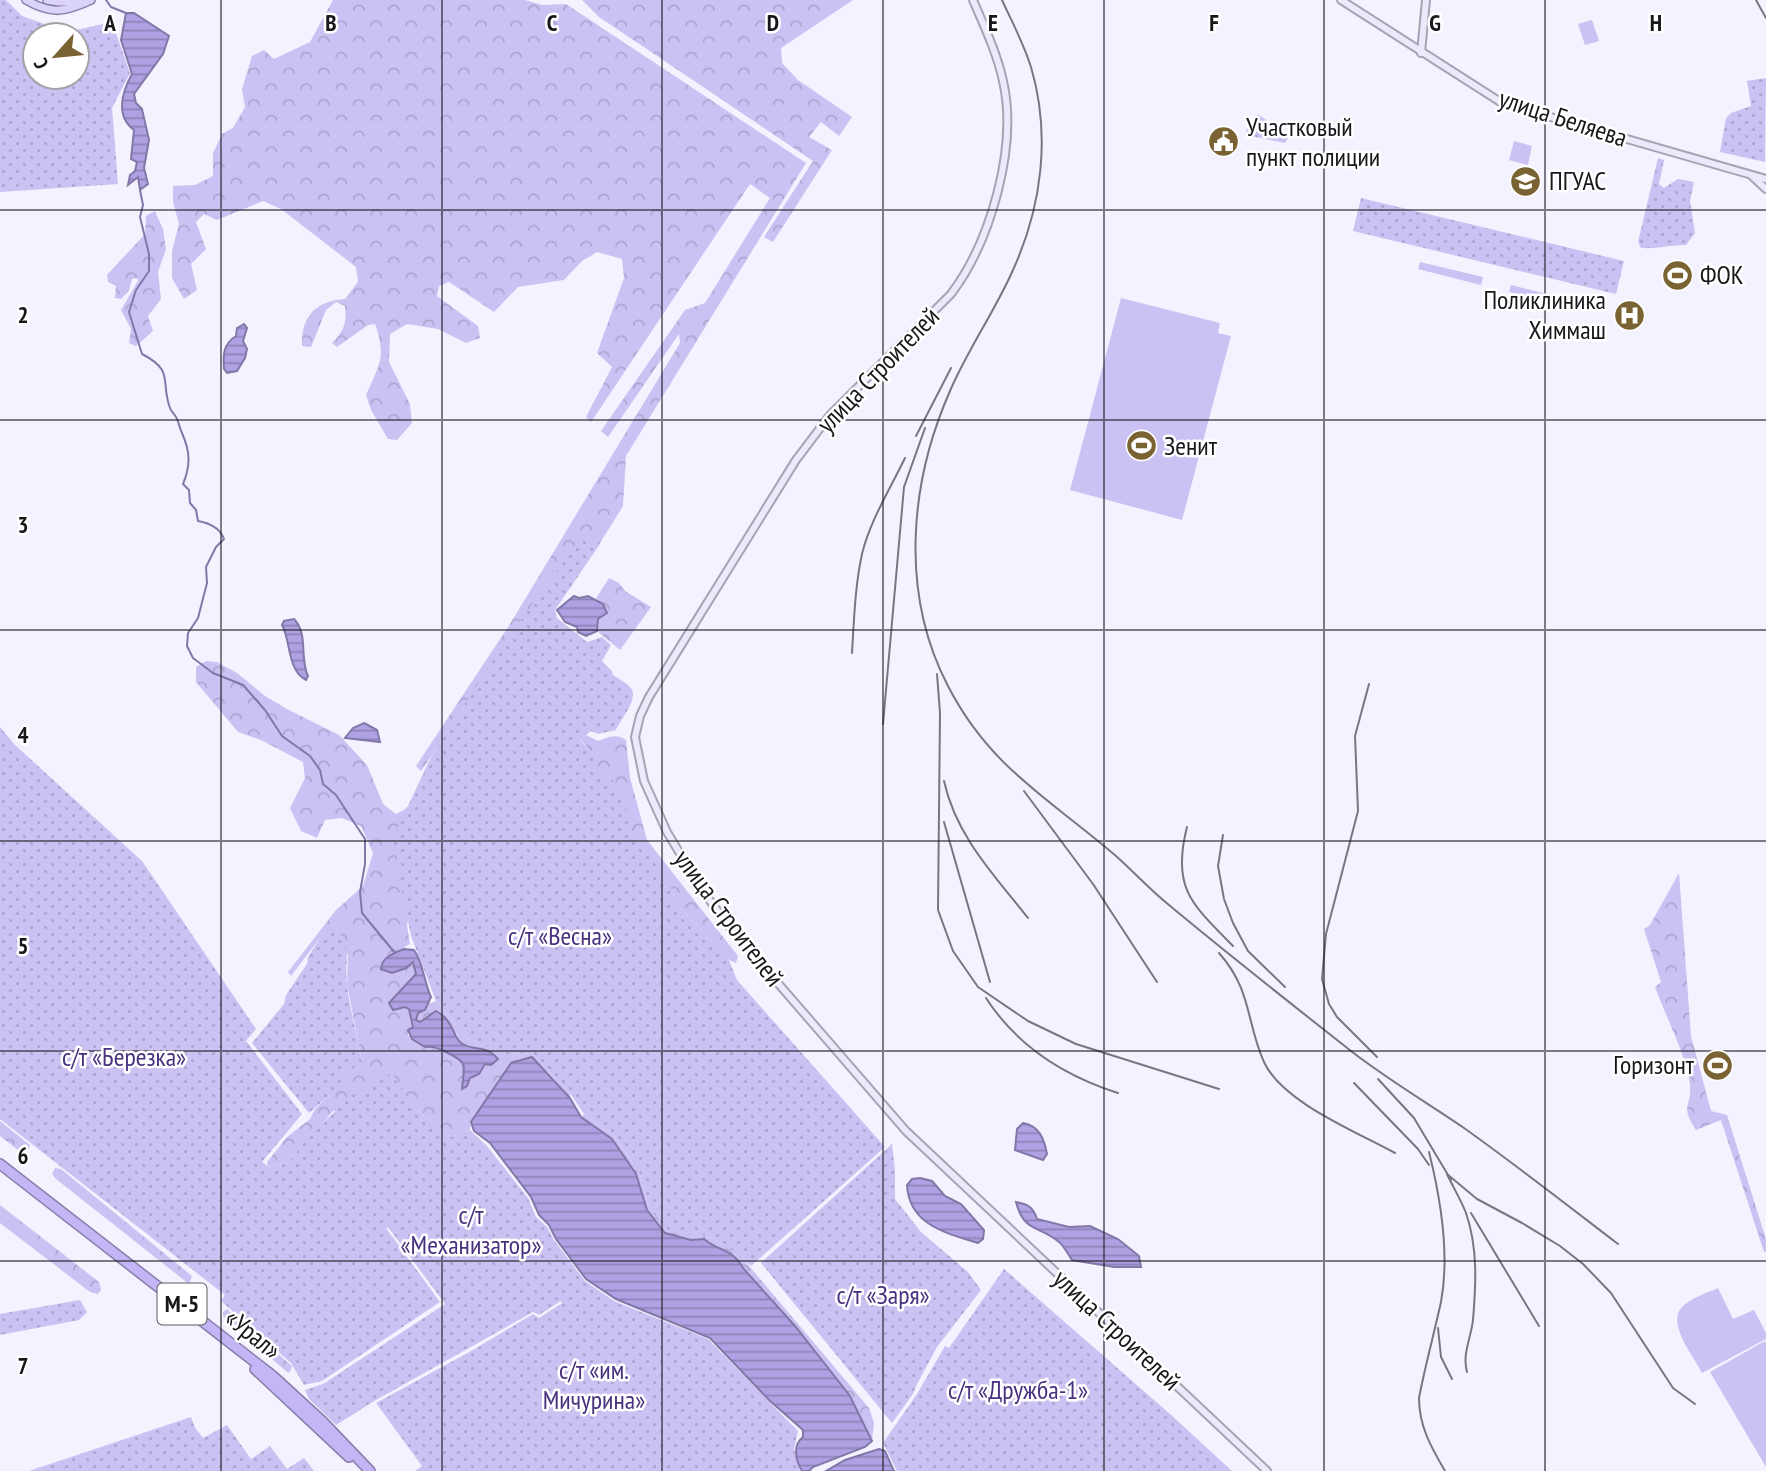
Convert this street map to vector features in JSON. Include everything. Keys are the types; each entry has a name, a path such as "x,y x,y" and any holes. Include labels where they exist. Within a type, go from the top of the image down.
{"highway":[{"name":"«Урал»","path":"0,1164 273,1376 331,1429 370,1471"},
{"name":"«Урал»","path":"0,1170 230,1348 281,1392 363,1471"}],"main road":[{"path":"26,0 39,8 62,11 71,10 90,0"},
{"path":"47,0 90,0"},
{"name":"улица Строителей","path":"974,0 1003,81 1007,110 1006,155 994,202 966,272 951,293 830,415 796,460 649,697 640,716 635,737 638,757 644,781 667,832 702,890 731,929 906,1131 1267,1471"},
{"name":"улица Беляева","path":"1341,0 1502,103 1766,179"},
{"path":"1421,53 1426,0"},
{"path":"1751,175 1766,189"}],"green space":[{"path":"0,0 6,0 22,16 36,21 21,21 21,91 91,91 91,27 112,22 130,73 112,108 118,184 0,192"},
{"path":"333,0 525,0 542,5 566,4 806,163 626,456 623,506 600,543 550,613 519,627 421,771 416,766 510,624 680,343 679,334 608,437 601,431 685,310 705,303 770,198 750,184 591,422 586,417 612,367 597,353 624,278 622,259 597,252 582,261 564,280 518,287 494,312 449,282 439,286 437,296 478,326 480,338 466,343 438,329 407,324 390,334 389,362 410,404 412,423 397,440 388,439 371,410 366,395 380,361 379,335 375,324 368,325 337,347 332,343 344,326 346,312 345,306 336,302 326,310 311,347 302,346 307,319 325,303 345,299 358,282 356,267 281,209 263,201 217,220 204,214 196,222 206,249 191,264 197,290 184,299 172,278 172,251 179,224 173,202 173,186 195,185 213,176 213,153 222,134 233,128 245,107 242,89 252,56 264,50 274,59 310,42"},
{"path":"582,0 853,0 781,48 782,63 798,80 852,117 839,136 821,122 809,137 832,150 773,242 764,237 813,161 599,17"},
{"path":"1592,20 1599,41 1585,45 1578,24"},
{"path":"1766,78 1765,162 1720,152 1726,118 1731,113 1751,106 1747,81"},
{"path":"1258,114 1289,137 1285,143 1246,135"},
{"path":"1514,141 1532,146 1528,165 1509,160"},
{"path":"1658,158 1664,160 1659,184 1664,188 1678,179 1694,182 1690,201 1695,233 1686,245 1641,248 1638,242"},
{"path":"1361,198 1624,261 1616,294 1353,231"},
{"path":"155,211 163,229 166,249 158,272 161,299 148,316 153,331 136,346 129,343 131,329 121,310 138,281 137,278 132,279 129,291 121,299 115,298 116,286 108,282 107,275 145,234 146,216"},
{"path":"1420,262 1483,277 1481,285 1418,269"},
{"path":"1511,285 1566,299 1564,306 1509,292"},
{"name":"Зенит","path":"1121,298 1220,323 1218,333 1231,336 1182,520 1070,490"},
{"name":"с/т «Весна»","path":"584,534 600,544 555,610 557,618 587,642 602,637 611,645 602,661 612,674 631,688 633,698 616,730 598,734 591,731 580,740 593,754 596,768 617,784 634,832 673,891 675,902 729,960 737,980 885,1147 751,1266 725,1244 704,1235 667,1229 650,1209 639,1172 615,1137 584,1114 570,1093 532,1053 506,1054 468,1039 436,1001 411,936 392,840 431,757 502,646"},
{"path":"609,578 651,607 620,650 597,631 598,620 607,613 595,600"},
{"path":"206,661 217,662 237,673 265,696 339,735 367,765 383,804 396,814 417,798 413,901 407,925 410,944 395,953 387,970 392,973 413,962 416,974 390,1003 393,1010 405,1007 409,1009 413,1027 408,1031 408,1035 413,1040 427,1046 434,1045 456,1056 462,1063 463,1088 485,1064 491,1065 498,1059 459,1042 457,1034 426,1016 420,1022 416,1020 418,1013 436,1001 468,1039 506,1054 532,1053 570,1093 570,1098 548,1072 511,1063 471,1122 470,1130 450,1137 415,1109 333,1111 289,1161 268,1167 267,1162 287,1137 310,1119 315,1109 340,1086 340,1077 362,1062 347,984 348,955 320,938 291,976 288,972 336,910 363,886 373,853 361,826 342,818 325,820 317,838 301,831 290,808 305,778 303,762 261,740 238,732 196,682 196,667"},
{"path":"0,727 15,745 142,861 256,1029 246,1041 302,1114 262,1162 269,1167 289,1161 317,1128 356,1092 392,1073 415,1109 450,1137 470,1130 487,1146 528,1198 536,1217 547,1227 585,1281 614,1301 708,1339 798,1431 794,1449 800,1471 415,1471 422,1466 376,1403 533,1314 539,1318 562,1303 561,1301 539,1315 533,1312 336,1425 309,1399 305,1390 323,1384 445,1304 388,1227 386,1228 440,1302 322,1381 304,1385 291,1363 221,1301 225,1295 0,1119"},
{"path":"586,735 598,741 615,736 626,740 630,778 647,840 738,956 736,963 729,960 675,902 673,891 577,782 593,754 580,739"},
{"path":"1679,873 1691,1036 1711,1111 1727,1115 1766,1239 1766,1252 1721,1120 1696,1130 1688,1115 1688,1073 1655,987 1661,982 1644,929 1650,925"},
{"path":"336,927 346,950 348,995 362,1063 340,1077 341,1086 309,1113 252,1043 284,1004 286,995 307,964 308,957 320,938"},
{"path":"584,1114 615,1137 639,1172 650,1209 691,1235 704,1235 725,1244 739,1254 869,1408 874,1423 872,1441 850,1396 739,1262 730,1253 704,1239 691,1240 665,1233 646,1210 636,1174 613,1139 581,1117"},
{"path":"0,1121 30,1145 27,1153 23,1154 0,1136"},
{"name":"с/т «Заря»","path":"892,1144 895,1199 921,1232 968,1272 981,1290 937,1347 913,1394 892,1423 761,1263"},
{"path":"55,1168 61,1169 192,1276 189,1284 56,1179 52,1174"},
{"path":"0,1205 99,1282 101,1290 98,1294 90,1292 0,1223"},
{"name":"с/т «Дружба-1»","path":"1004,1269 1232,1471 897,1471 883,1443 917,1394 945,1346 949,1348"},
{"path":"1718,1288 1733,1319 1754,1310 1766,1333 1766,1339 1702,1373 1679,1331 1678,1314 1690,1301"},
{"path":"80,1300 87,1312 79,1320 0,1335 0,1314"},
{"path":"227,1309 292,1366 290,1372 223,1316"},
{"path":"1765,1341 1766,1343 1766,1467 1710,1372"},
{"path":"191,1417 203,1438 227,1425 251,1459 270,1446 287,1469 304,1458 314,1471 29,1471"}],"shaded area":[{"path":"126,13 134,13 169,36 163,54 134,94 136,103 142,109 149,140 144,168 148,184 140,190 138,177 128,185 137,162 131,159 134,130 122,111 125,88 132,74 121,40"},
{"path":"244,324 247,328 243,341 247,349 245,358 237,371 227,373 224,369 225,350 236,336 237,328"},
{"path":"574,596 588,596 603,604 607,613 598,619 597,631 586,636 578,632 577,627 565,622 557,610"},
{"path":"294,619 303,639 308,676 306,680 292,662 282,625 284,621"},
{"path":"364,723 377,730 380,742 345,738 353,728"},
{"path":"404,949 414,950 417,955 431,997 425,1010 418,1013 416,1020 420,1022 436,1011 446,1019 461,1043 489,1051 498,1059 491,1065 485,1064 479,1074 470,1078 467,1086 462,1089 462,1062 446,1052 425,1047 412,1039 408,1030 413,1027 409,1009 405,1007 393,1010 389,1003 416,974 413,962 392,973 381,969 386,958"},
{"path":"532,1057 570,1098 581,1117 612,1139 636,1174 647,1210 665,1233 691,1240 704,1239 730,1253 739,1262 795,1326 850,1396 872,1441 865,1447 813,1467 809,1471 802,1471 796,1453 803,1430 769,1400 710,1338 616,1299 586,1279 556,1239 549,1225 539,1215 531,1197 490,1143 474,1131 471,1122 511,1063"},
{"path":"1023,1123 1037,1130 1042,1138 1047,1154 1043,1160 1015,1150 1017,1129"},
{"path":"912,1179 932,1181 945,1196 961,1204 984,1230 983,1239 978,1243 942,1231 922,1218 909,1199 907,1185"},
{"path":"1016,1202 1030,1207 1037,1219 1069,1227 1090,1226 1118,1239 1139,1256 1141,1267 1114,1267 1072,1260 1059,1242 1023,1219"},
{"path":"879,1449 885,1451 894,1471 826,1471 845,1460"}],"waterway":[{"path":"106,0 111,7 126,13"},
{"path":"140,190 143,205 140,217 149,254 149,271 136,290 129,312 142,354 159,366 165,377 167,399 188,452 183,484 189,490 190,503 196,510 198,521 214,527 224,539 216,547 206,567 207,583 198,618 188,633 187,646 193,658 213,673 243,685 265,710 282,736 310,756 320,770 323,784 336,795 365,839 365,864 360,892 362,913 395,953"}],"railway":[{"path":"1002,0 1028,58 1037,93 1041,118 1040,170 1037,196 1023,246 1006,285 950,391 936,427 919,501 917,577 922,614 933,651 948,686 965,715 1002,761 1116,856 1162,899 1351,1051 1464,1128 1618,1244"},
{"path":"1756,0 1766,18"},
{"path":"916,436 951,368"},
{"path":"883,724 904,487 925,428"},
{"path":"852,653 856,591 862,554 875,517 905,458"},
{"path":"937,674 940,713 938,910 953,951 978,987 1028,1021 1076,1044 1219,1089"},
{"path":"1369,684 1355,736 1358,811 1326,934 1322,979 1329,1004 1337,1017 1377,1057"},
{"path":"944,781 957,820 967,837 1028,918"},
{"path":"1024,791 1093,884 1157,982"},
{"path":"944,822 990,982"},
{"path":"1187,827 1182,866 1189,894 1207,919 1233,946"},
{"path":"1223,835 1218,866 1224,899 1233,923 1248,951 1285,987"},
{"path":"1219,953 1230,967 1243,993 1258,1047 1273,1077 1303,1103 1322,1115 1395,1153"},
{"path":"986,998 998,1015 1027,1045 1079,1078 1118,1093"},
{"path":"1378,1079 1414,1118 1451,1180"},
{"path":"1354,1083 1418,1149 1429,1165"},
{"path":"1429,1152 1440,1208 1445,1265 1441,1302 1419,1398 1424,1427 1445,1471"},
{"path":"1467,1372 1466,1352 1474,1307 1474,1253 1466,1213 1447,1174 1477,1199 1560,1246 1583,1264 1611,1293 1673,1388 1695,1404"},
{"path":"1471,1213 1539,1326"},
{"path":"1438,1328 1441,1357 1452,1379"}],"place":[{"name":"Участковый пункт полиции","path":"1223,142"},
{"name":"ПГУАС","path":"1526,181"},
{"name":"ФОК","path":"1677,275"},
{"name":"Поликлиника Химмаш","path":"1629,315"},
{"name":"Зенит","path":"1141,446"},
{"name":"Горизонт","path":"1717,1065"}],"park label":[{"name":"с/т «Березка»","path":"124,1057"},
{"name":"с/т «Механизатор»","path":"471,1230"},
{"name":"с/т «им. Мичурина»","path":"594,1385"}]}
